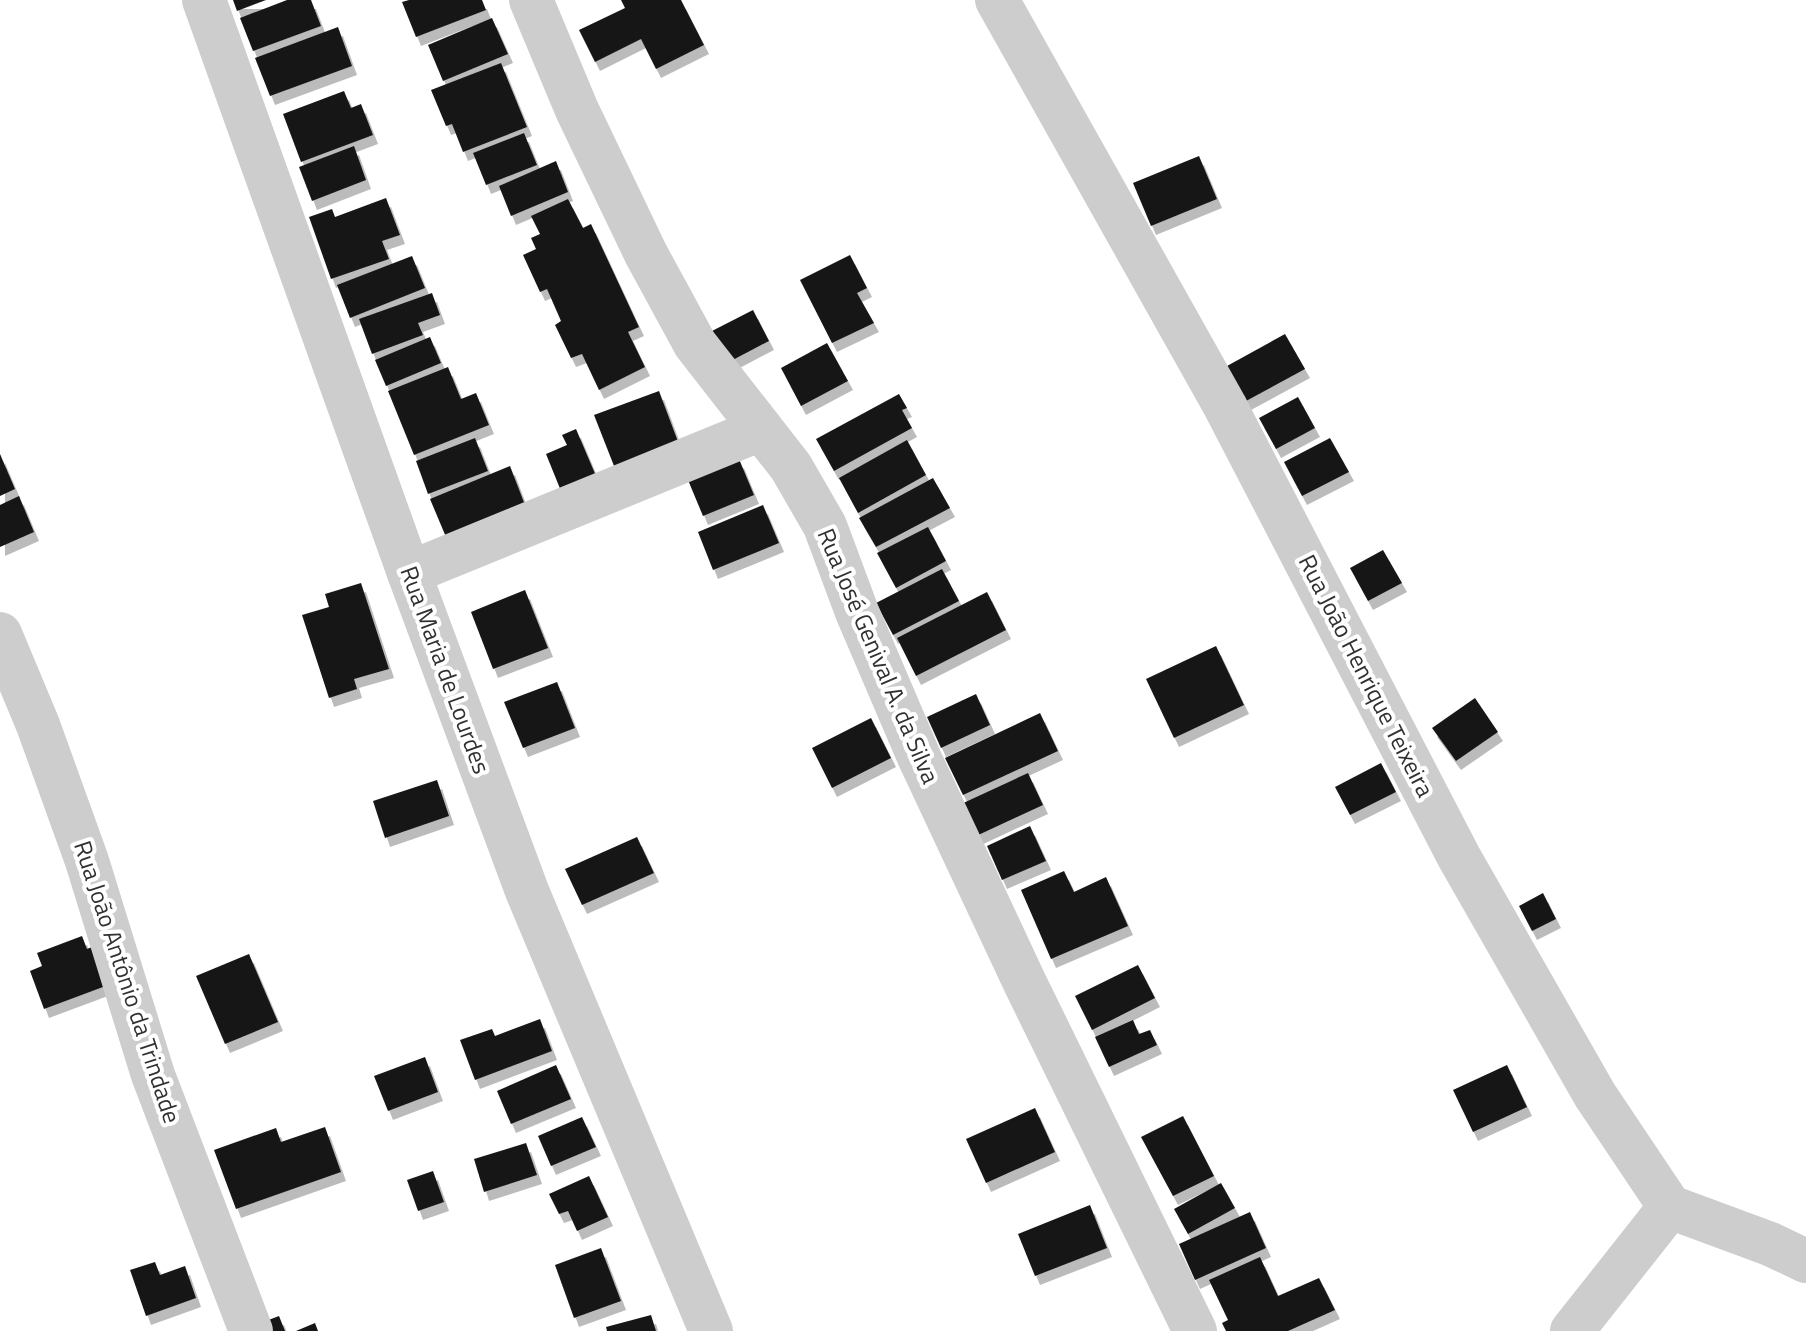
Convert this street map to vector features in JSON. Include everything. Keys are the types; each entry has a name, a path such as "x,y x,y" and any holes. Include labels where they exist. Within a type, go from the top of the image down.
{"street":[{"name":"Rua Maria de Lourdes","path":"204,0 409,573 527,891 711,1331"},
{"name":"Rua José Genival A. da Silva","path":"531,0 577,110 646,254 695,344 791,467 825,526 857,612 926,771 1024,981 1195,1331"},
{"name":"Rua João Henrique Teixeira","path":"997,0 1225,406 1459,857 1595,1095 1670,1207"},
{"path":"409,573 761,429"},
{"name":"Rua João Antônio da Trindade","path":"0,634 38,725 87,861 153,1075 251,1331"},
{"path":"1572,1331 1670,1207 1770,1244 1806,1261"}],"building":[{"path":"233,0 266,0 237,11"},
{"path":"287,0 311,0 321,26 253,51 240,18"},
{"path":"482,0 486,10 416,37 402,2"},
{"path":"621,0 681,0 704,45 656,69 641,39 595,62 579,30 625,8"},
{"path":"492,18 508,54 443,81 428,45"},
{"path":"338,27 352,66 270,96 255,58"},
{"path":"501,63 527,127 463,152 452,124 446,126 431,90"},
{"path":"344,91 351,108 361,104 373,135 301,162 283,114"},
{"path":"524,133 537,165 486,185 473,153"},
{"path":"354,146 366,180 312,201 299,167"},
{"path":"1199,156 1217,199 1151,226 1133,183"},
{"path":"556,161 568,192 511,216 499,186"},
{"path":"386,198 400,235 382,241 389,259 331,279 309,217 332,209 335,217"},
{"path":"568,199 583,228 591,224 639,327 628,332 645,367 599,390 582,354 571,358 555,325 561,321 547,289 540,292 523,255 536,249 531,238 540,234 531,216"},
{"path":"850,255 867,288 857,293 874,323 832,343 800,280"},
{"path":"412,256 425,288 350,318 337,285"},
{"path":"432,293 440,315 418,323 423,335 372,354 359,319"},
{"path":"753,310 769,341 727,363 710,332"},
{"path":"1285,334 1305,369 1246,401 1227,366"},
{"path":"430,337 441,363 386,386 375,360"},
{"path":"827,343 848,381 801,406 781,368"},
{"path":"448,367 461,399 476,393 489,425 414,455 388,391"},
{"path":"659,391 680,447 616,471 594,415"},
{"path":"899,394 907,408 902,410 912,428 834,471 816,439"},
{"path":"1298,397 1315,428 1276,449 1259,418"},
{"path":"576,429 596,476 561,491 546,454 567,445 562,435"},
{"path":"475,438 488,471 428,494 416,461"},
{"path":"1330,438 1349,472 1302,496 1284,462"},
{"path":"907,440 926,475 858,513 839,478"},
{"path":"0,454 15,489 0,496"},
{"path":"739,459 754,495 703,516 688,480"},
{"path":"510,466 525,505 446,537 430,499"},
{"path":"933,478 950,508 876,547 859,518"},
{"path":"19,496 34,532 0,547 0,505"},
{"path":"763,505 779,543 713,570 698,532"},
{"path":"928,527 946,561 896,588 877,553"},
{"path":"1383,550 1402,583 1368,601 1350,568"},
{"path":"942,569 959,601 893,635 876,603"},
{"path":"361,583 389,669 354,679 357,689 329,698 302,615 329,607 325,594"},
{"path":"525,590 548,648 493,669 471,612"},
{"path":"987,592 1006,630 916,676 897,638"},
{"path":"1216,646 1244,705 1174,738 1146,679"},
{"path":"557,682 575,728 523,748 504,702"},
{"path":"976,694 990,725 941,748 927,717"},
{"path":"1475,698 1498,732 1456,761 1432,728"},
{"path":"1040,713 1058,751 963,795 945,758"},
{"path":"871,718 891,758 832,788 812,748"},
{"path":"1381,763 1396,792 1350,815 1335,787"},
{"path":"1028,773 1043,805 974,837 959,805"},
{"path":"437,780 449,816 385,838 373,801"},
{"path":"1030,826 1046,861 1002,880 987,846"},
{"path":"637,837 654,873 582,905 565,869"},
{"path":"1064,871 1074,892 1106,877 1128,926 1051,959 1021,890"},
{"path":"1543,893 1556,919 1532,931 1519,906"},
{"path":"82,936 87,949 97,945 111,984 44,1009 30,971 42,966 37,953"},
{"path":"249,954 278,1022 225,1044 196,976"},
{"path":"1138,965 1155,998 1092,1030 1075,996"},
{"path":"540,1019 552,1051 475,1080 460,1040 492,1029 495,1036"},
{"path":"1133,1020 1139,1034 1150,1030 1157,1045 1109,1067 1095,1037"},
{"path":"425,1057 438,1092 388,1111 374,1076"},
{"path":"556,1065 571,1099 511,1124 497,1091"},
{"path":"1507,1065 1527,1107 1473,1132 1453,1090"},
{"path":"1035,1108 1055,1152 986,1183 966,1139"},
{"path":"1183,1116 1214,1176 1173,1196 1141,1137"},
{"path":"582,1117 596,1147 551,1166 538,1136"},
{"path":"325,1127 341,1172 236,1209 214,1150 276,1128 281,1142"},
{"path":"526,1143 537,1175 484,1192 474,1159"},
{"path":"433,1171 444,1202 418,1211 407,1180"},
{"path":"589,1176 608,1217 577,1231 568,1211 559,1214 549,1194"},
{"path":"1221,1183 1235,1208 1188,1234 1174,1209"},
{"path":"1090,1205 1107,1248 1035,1276 1018,1234"},
{"path":"1250,1212 1266,1248 1195,1280 1179,1244"},
{"path":"601,1248 621,1301 574,1318 555,1265"},
{"path":"1260,1257 1278,1296 1319,1278 1335,1310 1288,1331 1226,1331 1222,1323 1228,1320 1209,1280"},
{"path":"155,1262 160,1275 185,1266 196,1298 146,1316 130,1270"},
{"path":"651,1315 656,1331 607,1331 606,1327"},
{"path":"279,1316 285,1331 261,1331 258,1324"},
{"path":"315,1323 318,1331 296,1331"}]}
